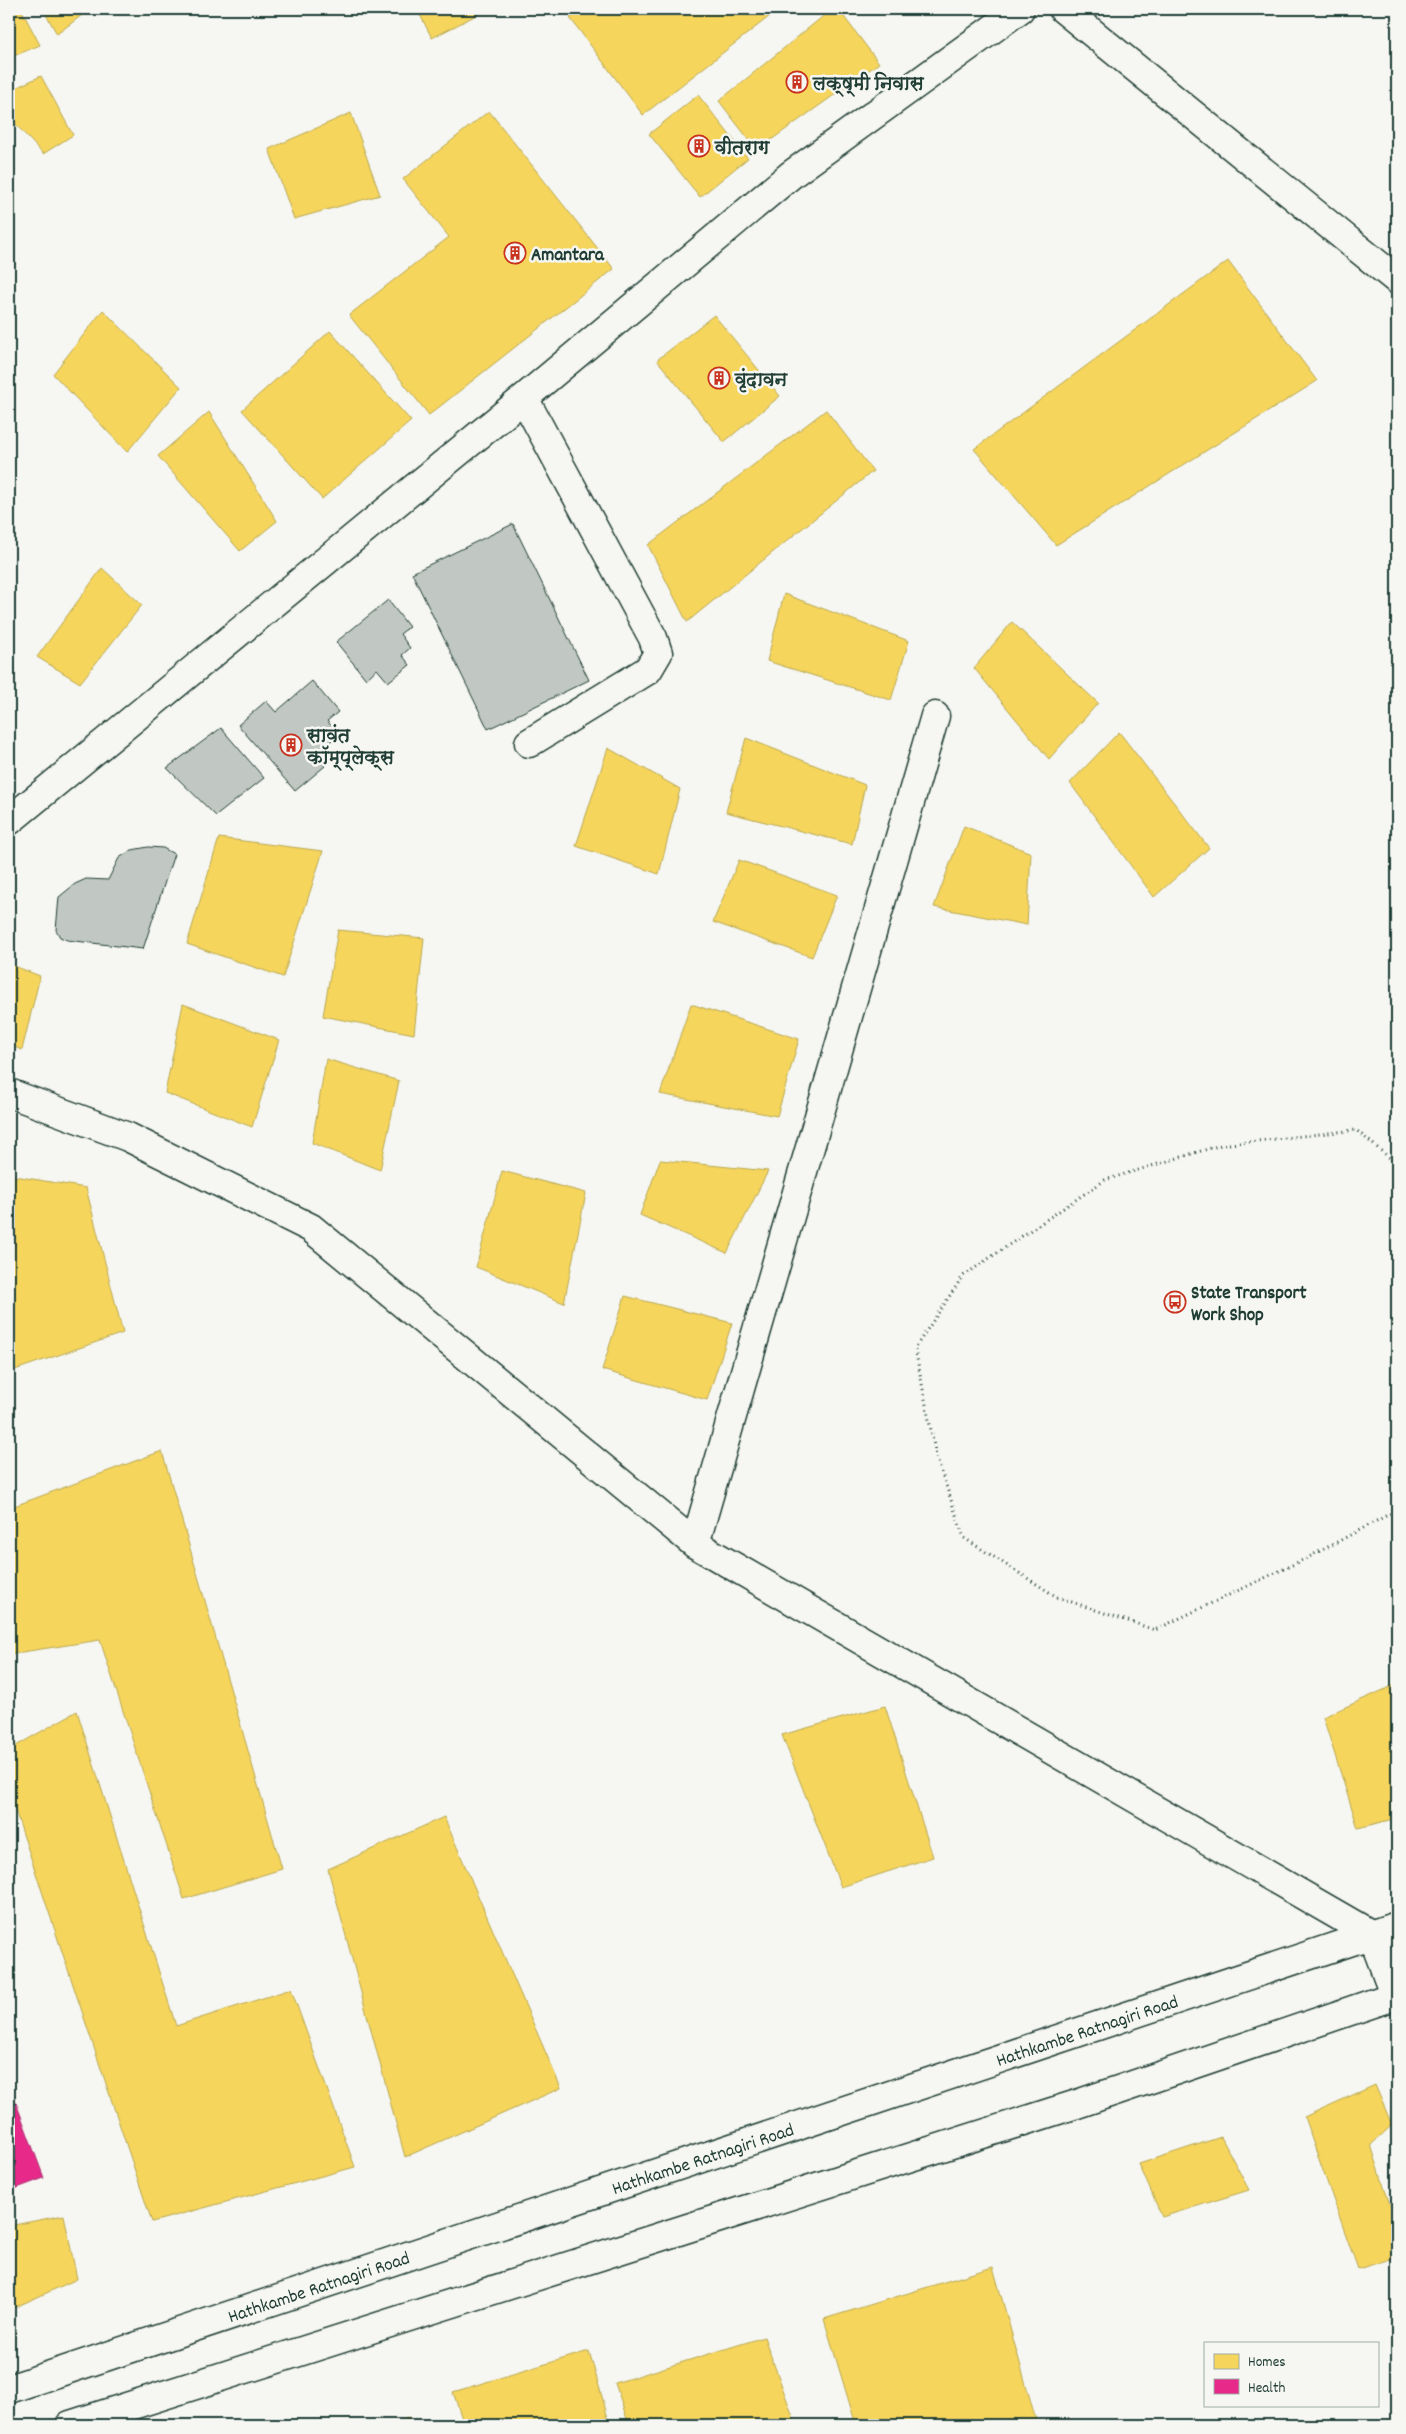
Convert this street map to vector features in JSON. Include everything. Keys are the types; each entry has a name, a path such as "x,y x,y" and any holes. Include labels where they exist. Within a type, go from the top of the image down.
{"street":[{"path":"9,821 524,398 792,174 1020,9"},
{"path":"1064,9 1397,280"},
{"path":"524,398 653,638 658,653 648,670 529,743"},
{"path":"695,1544 935,716"},
{"path":"9,1093 128,1137 311,1228 695,1544 1372,1935 1396,1995 1077,2104 70,2425"},
{"name":"Hathkambe Ratnagiri Road","path":"9,2389 1397,1926"}],"path":[{"path":"1397,1164 1356,1130 1221,1145 1105,1180 963,1276 916,1348 936,1456 964,1538 1057,1597 1155,1630 1311,1556 1397,1510"}],"building: Homes":[{"path":"9,9 21,9 40,45 9,58"},
{"path":"43,9 90,9 57,34"},
{"path":"417,9 488,9 432,38"},
{"path":"585,9 779,9 643,115 570,18"},
{"name":"लक्ष्मी निवास","path":"832,9 838,9 879,63 757,150 719,101"},
{"path":"41,76 73,135 43,154 9,117 9,91"},
{"name":"वीतराग","path":"698,95 748,158 700,197 649,134"},
{"name":"Amantara","path":"489,111 614,269 429,415 349,315 449,237 403,179"},
{"path":"351,113 380,195 294,219 269,149"},
{"path":"1228,261 1317,381 1056,545 974,449"},
{"path":"103,310 181,387 127,452 53,374"},
{"name":"वृंदावन","path":"714,315 780,396 724,442 657,360"},
{"path":"330,331 411,421 322,499 242,410"},
{"path":"826,410 873,471 687,622 648,545"},
{"path":"209,412 277,521 240,551 158,456"},
{"path":"102,568 142,605 80,683 37,657"},
{"path":"784,594 909,641 891,700 767,661"},
{"path":"1012,622 1098,703 1049,759 974,668"},
{"path":"1119,732 1209,848 1154,897 1070,783"},
{"path":"746,738 865,785 852,844 726,812"},
{"path":"608,748 680,789 659,874 576,846"},
{"path":"964,826 1031,853 1027,925 934,907"},
{"path":"219,838 323,851 283,977 187,944"},
{"path":"739,860 837,895 812,957 713,922"},
{"path":"338,930 424,938 414,1034 323,1016"},
{"path":"9,964 40,976 22,1050 9,1045"},
{"path":"183,1004 279,1040 252,1127 165,1093"},
{"path":"691,1004 799,1039 777,1116 660,1094"},
{"path":"326,1059 399,1081 380,1170 312,1143"},
{"path":"660,1160 768,1171 727,1253 640,1215"},
{"path":"502,1171 586,1193 564,1303 476,1267"},
{"path":"9,1175 86,1188 123,1333 9,1372"},
{"path":"625,1296 732,1323 707,1400 602,1370"},
{"path":"162,1451 282,1869 184,1899 100,1640 9,1654 9,1508"},
{"path":"1397,1684 1397,1818 1358,1828 1323,1717"},
{"path":"885,1706 933,1857 841,1887 782,1735"},
{"path":"77,1711 176,2026 291,1989 355,2167 152,2222 9,1792 9,1750"},
{"path":"444,1817 561,2088 405,2157 328,1869"},
{"path":"1375,2085 1392,2125 1371,2145 1397,2227 1397,2257 1358,2269 1304,2117"},
{"path":"1221,2137 1249,2190 1162,2217 1139,2164"},
{"path":"64,2215 77,2279 9,2310 9,2226"},
{"path":"993,2267 1037,2424 856,2425 824,2319"},
{"path":"764,2337 796,2425 629,2425 615,2383"},
{"path":"589,2351 610,2425 464,2425 453,2392"},
{"path":"409,2418 411,2425 386,2425"}],"building: Health":[{"path":"9,2084 44,2178 9,2191"}],"building: Other":[{"path":"513,524 589,680 488,729 412,573"},
{"path":"388,600 409,627 400,634 410,648 402,655 410,665 388,682 377,669 366,679 336,642"},
{"name":"सावंत कॉम्प्लेक्स","path":"312,681 338,712 327,721 339,734 315,755 325,766 295,791 238,725 266,701 276,712"},
{"path":"221,728 264,778 216,816 167,768"},
{"path":"148,847 163,848 174,854 143,949 67,940 60,937 56,930 59,897 75,884 86,879 108,880 119,858 132,850"}],"place":[{"name":"लक्ष्मी निवास","path":"797,82"},
{"name":"वीतराग","path":"699,146"},
{"name":"Amantara","path":"515,253"},
{"name":"वृंदावन","path":"719,378"},
{"name":"सावंत कॉम्प्लेक्स","path":"291,745"},
{"name":"State Transport Work Shop","path":"1175,1302"}]}
